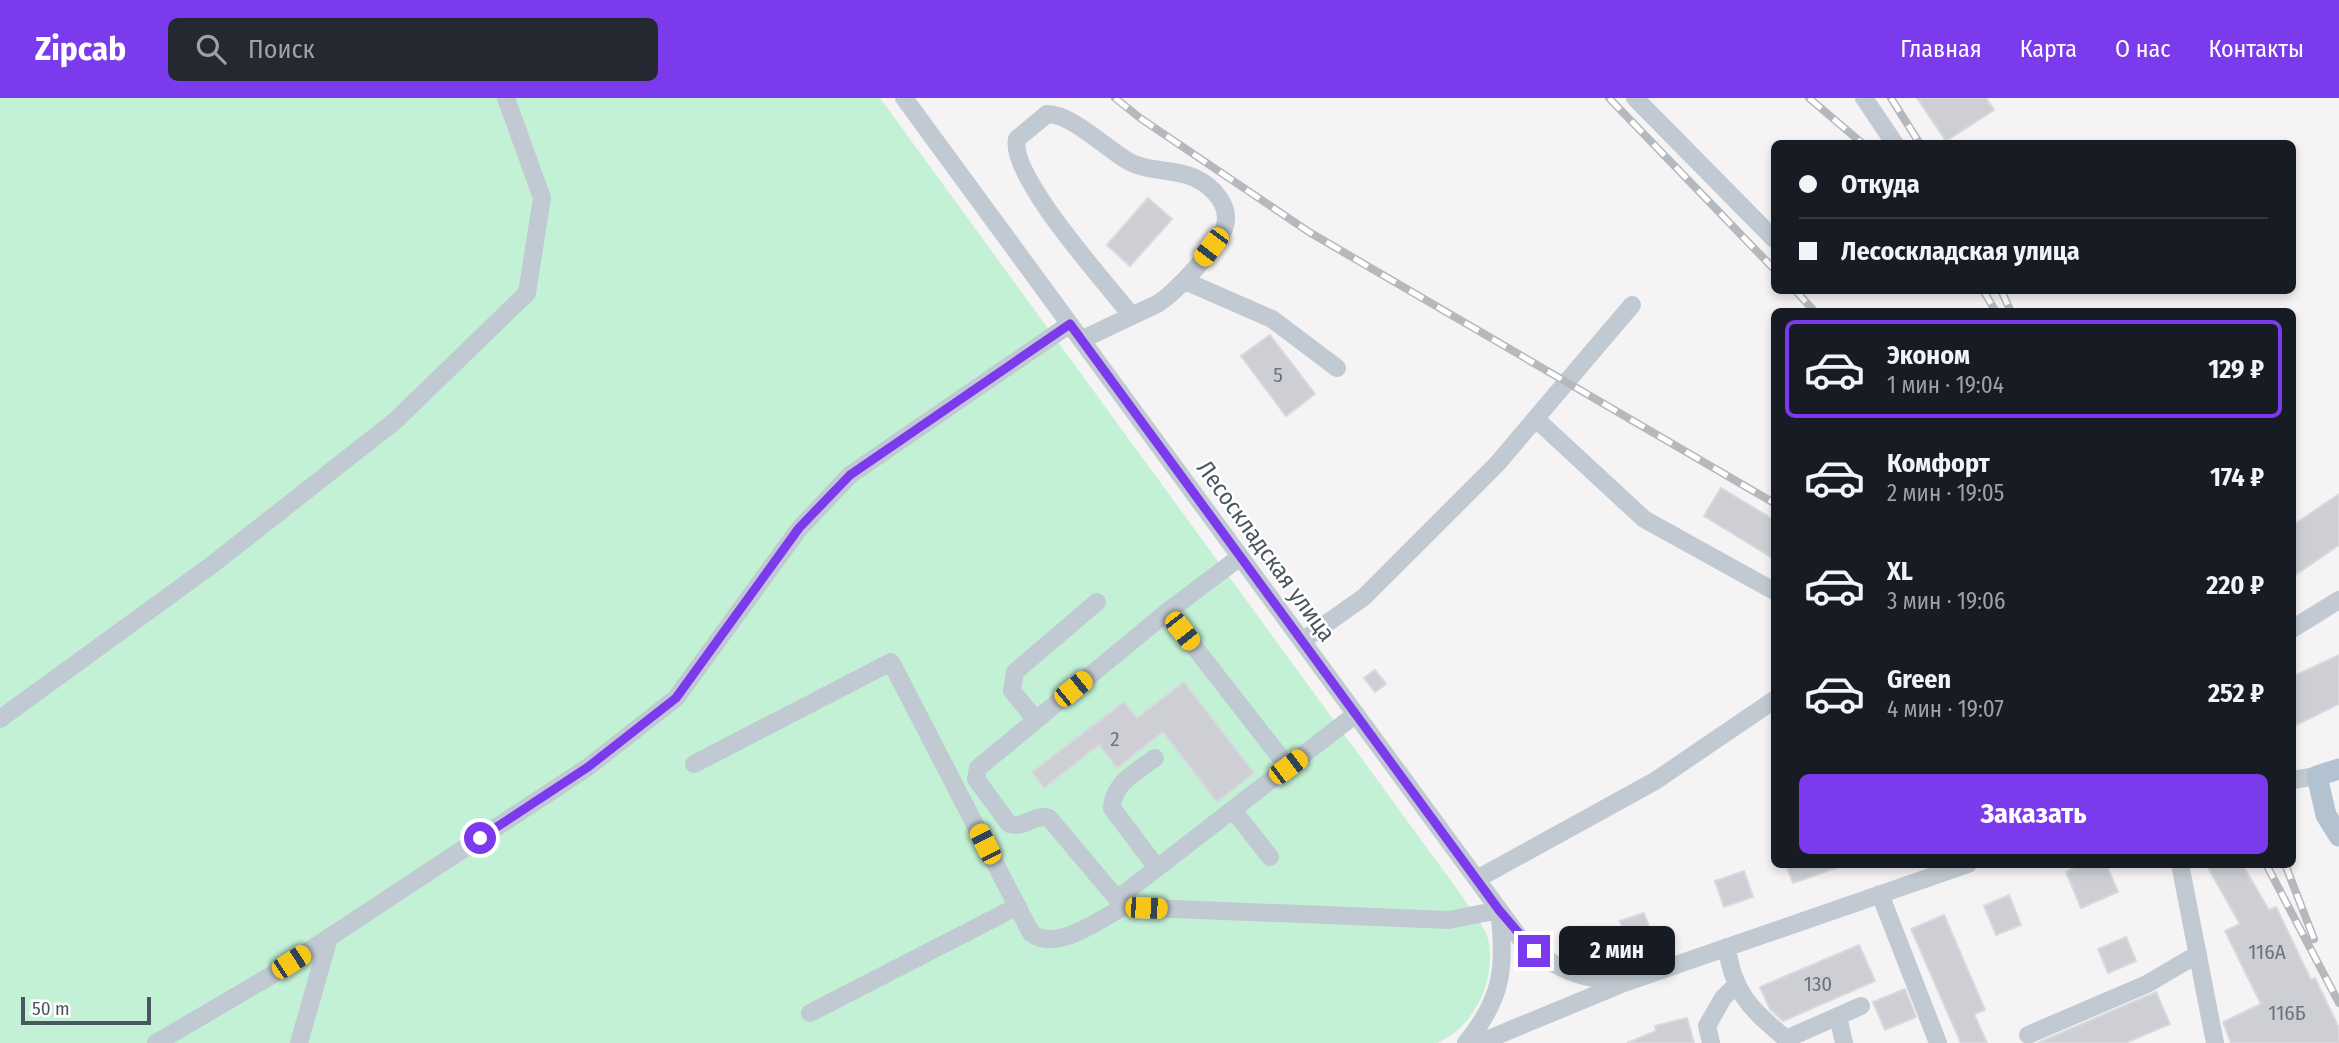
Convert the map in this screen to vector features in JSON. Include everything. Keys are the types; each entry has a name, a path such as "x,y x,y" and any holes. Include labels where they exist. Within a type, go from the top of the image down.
{"main road":[{"path":"2339,769 2316,776 2326,815 2339,836"}],"street":[{"path":"0,719 213,564 395,421 527,293 542,198 506,98"},
{"name":"Лесоскладская улица","path":"904,98 1522,941 1545,961 1589,979 1624,983"},
{"path":"1634,98 1771,236"},
{"path":"1864,98 1892,140"},
{"path":"1082,340 1132,316 1157,304 1185,281 1224,229 1225,212 1220,198 1195,177 1147,168 1127,161 1054,113 1038,118 1017,139 1016,155 1036,195 1132,316"},
{"path":"1185,281 1272,318 1337,368"},
{"path":"1302,641 1364,597 1497,464 1632,305"},
{"path":"156,1043 272,975 588,767 676,698 799,528 850,475 1070,324"},
{"path":"1536,418 1644,519 1771,589"},
{"path":"1240,557 1167,612 978,768 975,779 1009,824 1023,826 1038,817 1049,818 1120,903 1449,920 1499,910 1504,956 1498,992 1484,1021 1466,1043"},
{"path":"2296,627 2339,600"},
{"path":"1036,720 1012,691 1015,671 1097,602"},
{"path":"1167,612 1288,767"},
{"path":"694,764 891,662 1031,933 1052,941 1120,903 1157,868 1356,715"},
{"path":"1477,879 1655,781 1771,702"},
{"path":"1155,758 1118,786 1112,795 1111,808 1157,868"},
{"path":"2296,779 2316,776"},
{"path":"1233,810 1270,857"},
{"path":"1479,1043 1624,983 1956,868"},
{"path":"2181,868 2213,1042"},
{"path":"1880,894 1938,1043"},
{"path":"810,1013 1018,906"},
{"path":"299,1043 328,938"},
{"path":"1727,947 1729,968 1737,984 1762,1021 1788,1041 1861,1006"},
{"path":"2028,1035 2147,984 2198,954"},
{"path":"1711,1043 1707,1026 1723,998 1737,984"},
{"path":"1839,1016 1844,1043"}],"green space":[{"path":"0,98 880,98 1478,919 1488,937 1489,973 1479,1002 1471,1015 1450,1036 1437,1043 0,1043"}],"building":[{"path":"1917,98 1986,98 1994,110 1945,140"},
{"path":"1148,198 1172,219 1130,266 1107,245"},
{"path":"1270,335 1315,394 1286,416 1241,356"},
{"path":"1721,488 1771,518 1771,557 1704,516"},
{"path":"2339,494 2339,545 2296,574 2296,523"},
{"path":"2339,655 2339,704 2296,725 2296,675"},
{"path":"1375,670 1386,684 1375,692 1364,678"},
{"path":"1184,682 1254,773 1217,802 1163,732 1117,768 1099,745 1044,788 1032,772 1124,702 1137,718"},
{"path":"1787,868 1836,868 1793,883"},
{"path":"2074,868 2108,868 2118,892 2081,908 2066,872"},
{"path":"2208,868 2244,868 2269,910 2276,907 2311,980 2315,978 2339,1028 2339,1043 2231,1043 2223,1022 2261,1004 2225,931 2240,924"},
{"path":"1744,871 1753,897 1724,907 1715,881"},
{"path":"2009,895 2021,925 1996,935 1984,906"},
{"path":"1644,913 1655,942 1630,950 1620,921"},
{"path":"1944,915 1985,1010 1974,1014 1987,1043 1961,1043 1911,929"},
{"path":"2126,937 2136,961 2108,973 2098,949"},
{"path":"1859,945 1875,981 1783,1021 1770,1009 1760,987"},
{"path":"1905,989 1916,1017 1885,1030 1873,1002"},
{"path":"2156,992 2170,1024 2125,1043 2038,1043"},
{"path":"1687,1018 1694,1043 1627,1043 1656,1031 1655,1026"}],"railway":[{"path":"1115,98 1140,118 1309,232 1771,501"},
{"path":"1609,98 1771,266"},
{"path":"1809,98 1858,140"},
{"path":"1891,98 1917,140"},
{"path":"1799,294 1811,308"},
{"path":"1985,294 1994,308"},
{"path":"2003,294 2009,308"},
{"path":"2268,868 2339,1003"},
{"path":"2287,868 2314,939"}],"route":[{"path":"480,838 588,767 676,698 799,528 850,475 1070,324 1499,910 1522,941 1534,951"}]}
